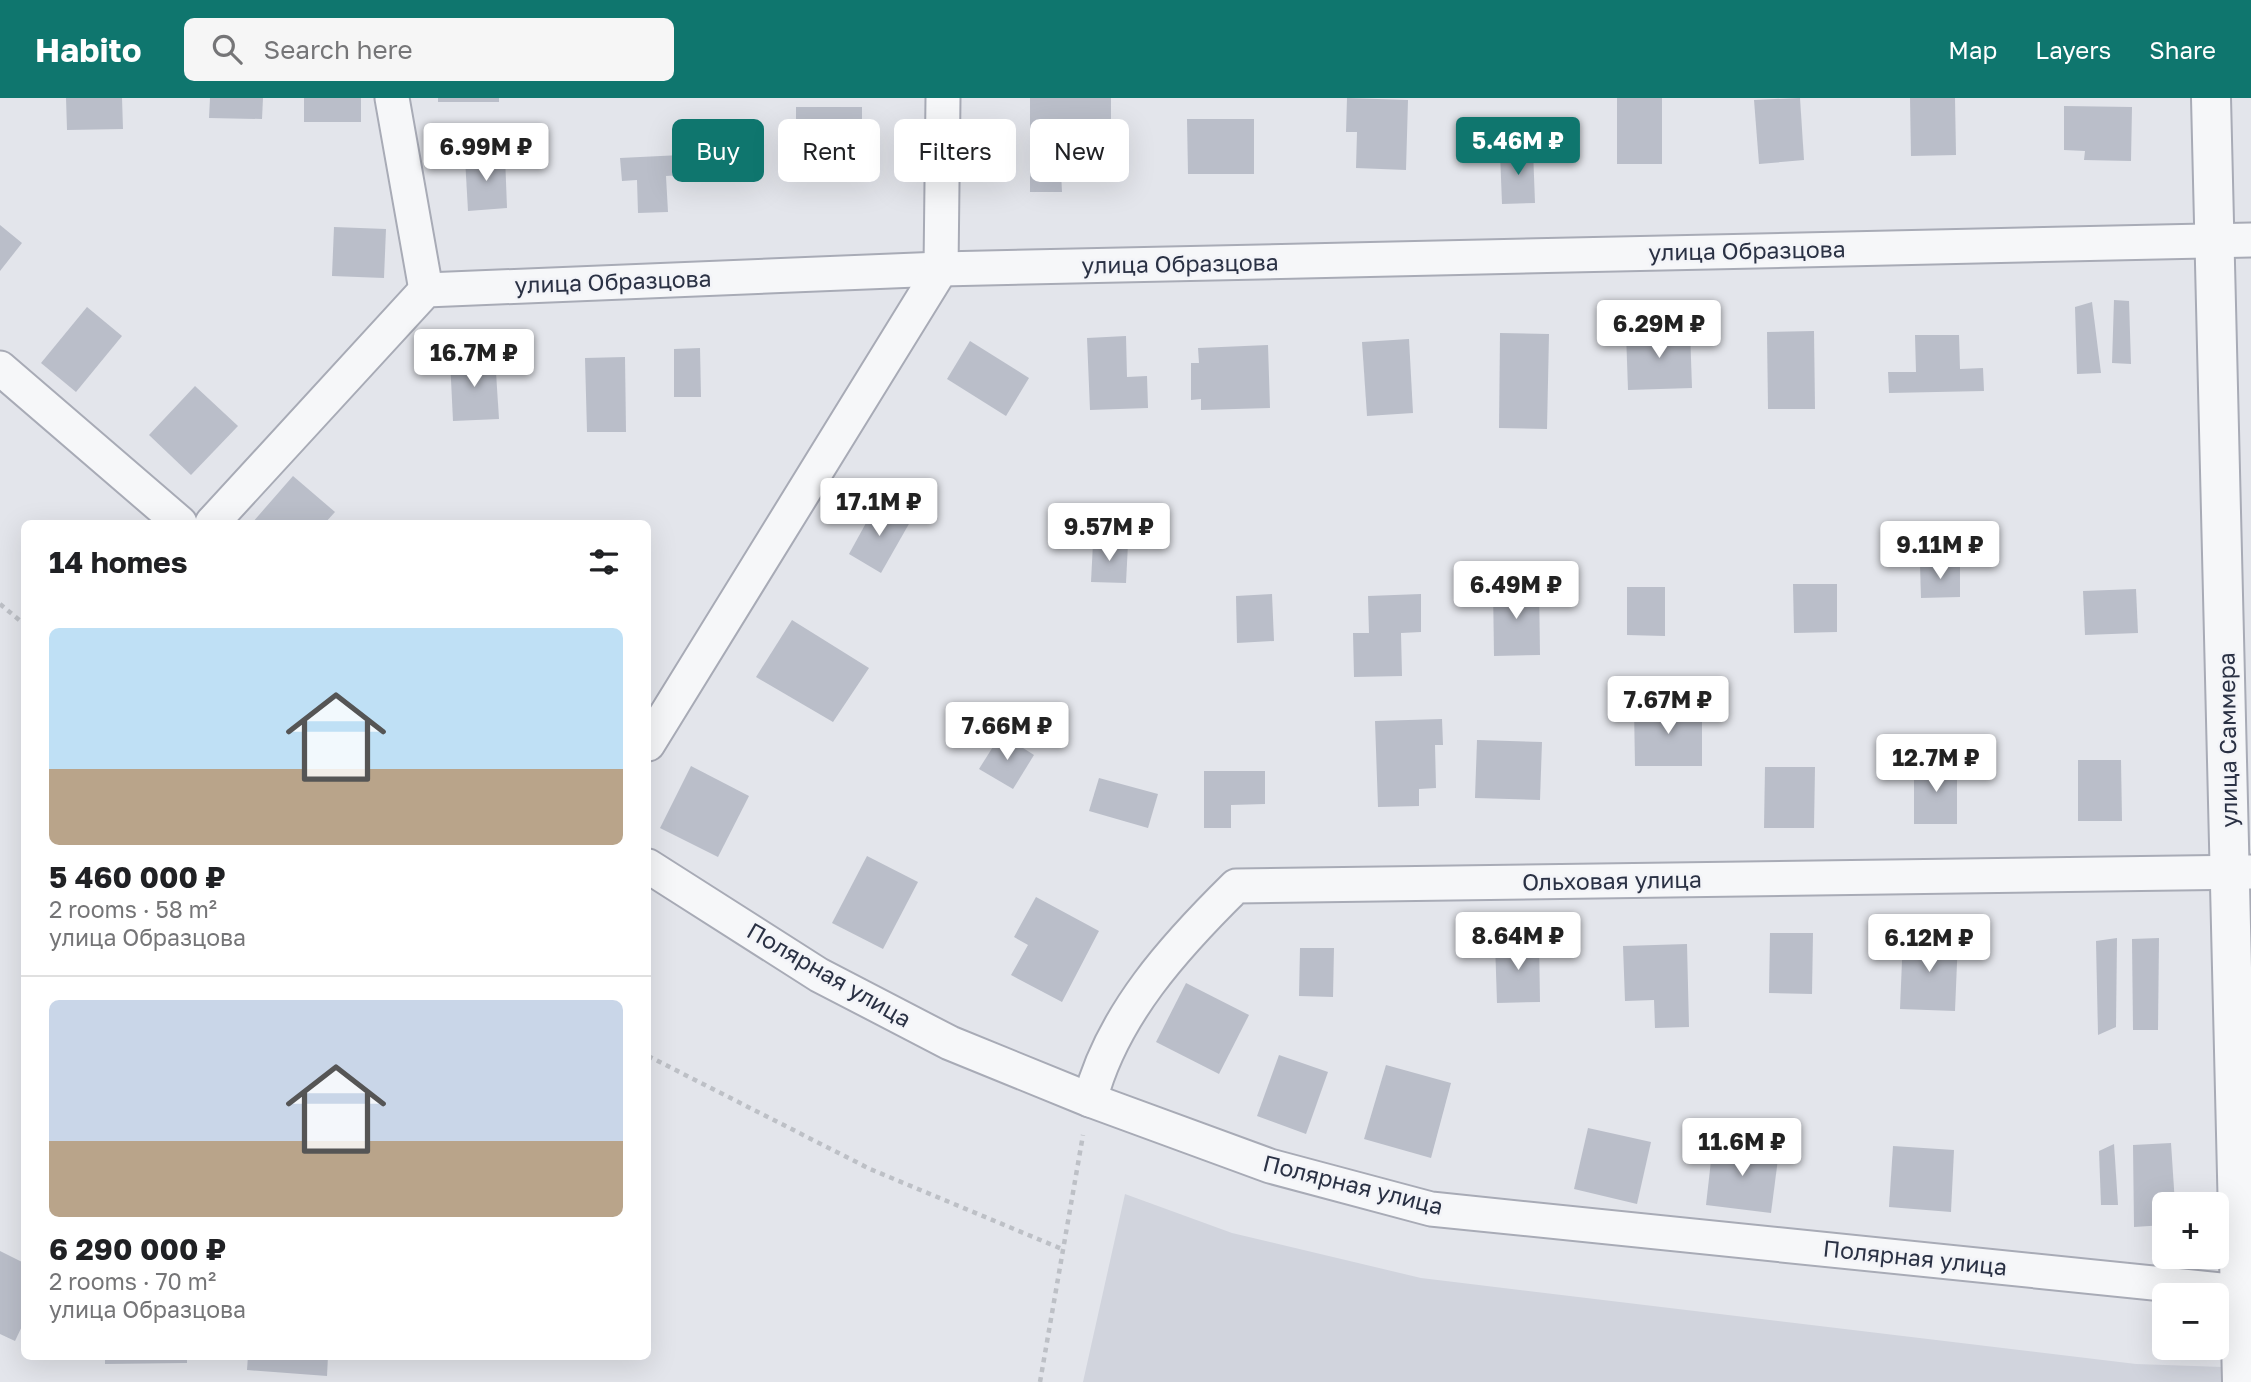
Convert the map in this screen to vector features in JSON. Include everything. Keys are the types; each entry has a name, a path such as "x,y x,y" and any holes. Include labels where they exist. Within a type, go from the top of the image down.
{"street":[{"path":"215,520 426,290 393,98"},
{"path":"651,739 941,269 943,98"},
{"name":"улица Саммера","path":"2211,98 2213,240 2241,872 2245,1292 2242,1382"},
{"name":"улица Образцова","path":"426,290 941,269 2251,240"},
{"path":"0,368 177,520"},
{"name":"Полярная улица","path":"651,868 819,975 950,1043 1090,1100 1270,1166 1431,1209 2245,1292"},
{"name":"Ольховая улица","path":"1090,1100 1098,1069 1120,1027 1143,993 1187,935 1236,886 2241,872"}],"path":[{"path":"0,604 21,622"},
{"path":"651,1058 870,1169 1062,1249"},
{"path":"1040,1382 1090,1100"}],"shaded area":[{"path":"1125,1194 1232,1233 1421,1278 2136,1364 2251,1368 2251,1382 1083,1382"}],"building":[{"path":"66,98 122,98 123,129 67,130"},
{"path":"210,98 263,98 262,119 209,118"},
{"path":"304,98 361,98 361,122 304,122"},
{"path":"438,98 499,98 499,102 438,102"},
{"path":"1030,98 1111,98 1111,119 1030,119"},
{"path":"1347,98 1408,100 1406,170 1356,168 1357,132 1346,132"},
{"path":"1617,98 1662,98 1662,164 1617,164"},
{"path":"1800,98 1804,160 1759,164 1754,100"},
{"path":"1910,98 1955,98 1956,155 1911,156"},
{"path":"2064,106 2132,107 2131,161 2084,160 2085,151 2064,150"},
{"path":"796,107 862,107 862,119 796,119"},
{"path":"1187,119 1254,119 1254,174 1188,174"},
{"path":"1533,150 1535,203 1502,204 1500,152"},
{"path":"672,155 672,176 666,176 668,212 638,213 637,180 622,181 620,158"},
{"path":"505,156 507,208 468,211 465,158"},
{"path":"1030,182 1062,182 1062,192 1030,192"},
{"path":"0,225 22,243 0,271"},
{"path":"334,227 386,229 384,278 332,276"},
{"path":"2114,300 2129,301 2131,364 2112,363"},
{"path":"2092,302 2101,373 2077,374 2075,307"},
{"path":"87,307 122,336 76,392 41,363"},
{"path":"1690,330 1692,388 1628,390 1626,332"},
{"path":"1814,331 1815,409 1768,409 1767,332"},
{"path":"1500,333 1549,334 1547,429 1499,428"},
{"path":"1915,335 1959,335 1960,369 1983,368 1984,391 1889,393 1888,372 1916,372"},
{"path":"1126,336 1127,377 1147,376 1148,408 1090,410 1087,338"},
{"path":"1409,339 1413,413 1367,416 1362,342"},
{"path":"970,341 1029,378 1006,416 947,379"},
{"path":"1268,345 1270,408 1201,410 1201,399 1191,400 1191,363 1199,363 1198,348"},
{"path":"700,348 701,397 674,397 674,349"},
{"path":"495,357 499,419 453,421 450,359"},
{"path":"625,357 626,432 587,432 585,358"},
{"path":"195,386 238,426 191,475 149,435"},
{"path":"293,476 335,512 328,520 255,520"},
{"path":"877,503 910,522 881,573 849,554"},
{"path":"1093,543 1128,544 1126,583 1091,582"},
{"path":"1920,564 1960,564 1960,597 1921,598"},
{"path":"1793,584 1837,584 1837,632 1794,633"},
{"path":"1493,586 1539,586 1540,655 1494,656"},
{"path":"1627,587 1665,587 1665,636 1627,635"},
{"path":"2136,589 2138,633 2085,635 2083,591"},
{"path":"1272,594 1274,641 1237,643 1236,596"},
{"path":"1421,594 1421,632 1401,633 1402,676 1354,677 1353,633 1369,633 1368,596"},
{"path":"792,620 869,668 833,722 756,677"},
{"path":"1634,707 1702,707 1702,766 1635,766"},
{"path":"1442,719 1443,745 1435,745 1436,788 1419,789 1419,806 1378,807 1375,721"},
{"path":"1001,734 1034,755 1013,789 979,769"},
{"path":"1477,740 1542,742 1540,800 1475,798"},
{"path":"2078,760 2121,760 2122,821 2078,821"},
{"path":"1914,763 1957,763 1957,824 1914,824"},
{"path":"691,766 749,796 718,857 660,828"},
{"path":"1765,767 1815,767 1814,828 1764,828"},
{"path":"1204,771 1265,771 1265,804 1231,805 1231,828 1204,828"},
{"path":"1099,778 1158,794 1148,828 1089,811"},
{"path":"867,856 918,882 883,949 832,923"},
{"path":"1036,897 1099,931 1062,1002 1011,975 1028,945 1014,937"},
{"path":"1770,933 1813,933 1812,994 1769,993"},
{"path":"1903,937 1958,939 1955,1011 1900,1009"},
{"path":"2117,938 2116,1027 2098,1035 2096,941"},
{"path":"2159,938 2158,1030 2133,1030 2132,939"},
{"path":"1539,941 1540,1002 1497,1003 1495,942"},
{"path":"1687,944 1689,1027 1655,1028 1654,1000 1625,1001 1623,946"},
{"path":"1300,948 1334,948 1333,997 1299,996"},
{"path":"1186,983 1249,1015 1219,1074 1156,1042"},
{"path":"1279,1055 1328,1072 1306,1134 1257,1116"},
{"path":"1386,1065 1451,1083 1431,1158 1364,1139"},
{"path":"1588,1128 1651,1142 1637,1204 1574,1189"},
{"path":"1713,1143 1779,1151 1771,1213 1706,1205"},
{"path":"2171,1143 2174,1192 2152,1192 2152,1226 2134,1227 2133,1145"},
{"path":"2114,1144 2118,1205 2101,1205 2099,1151"},
{"path":"1893,1146 1954,1150 1951,1212 1889,1207"},
{"path":"0,1251 21,1262 21,1328 15,1341 0,1334"},
{"path":"105,1360 187,1360 187,1363 105,1364"},
{"path":"248,1360 328,1360 327,1376 247,1370"}]}
